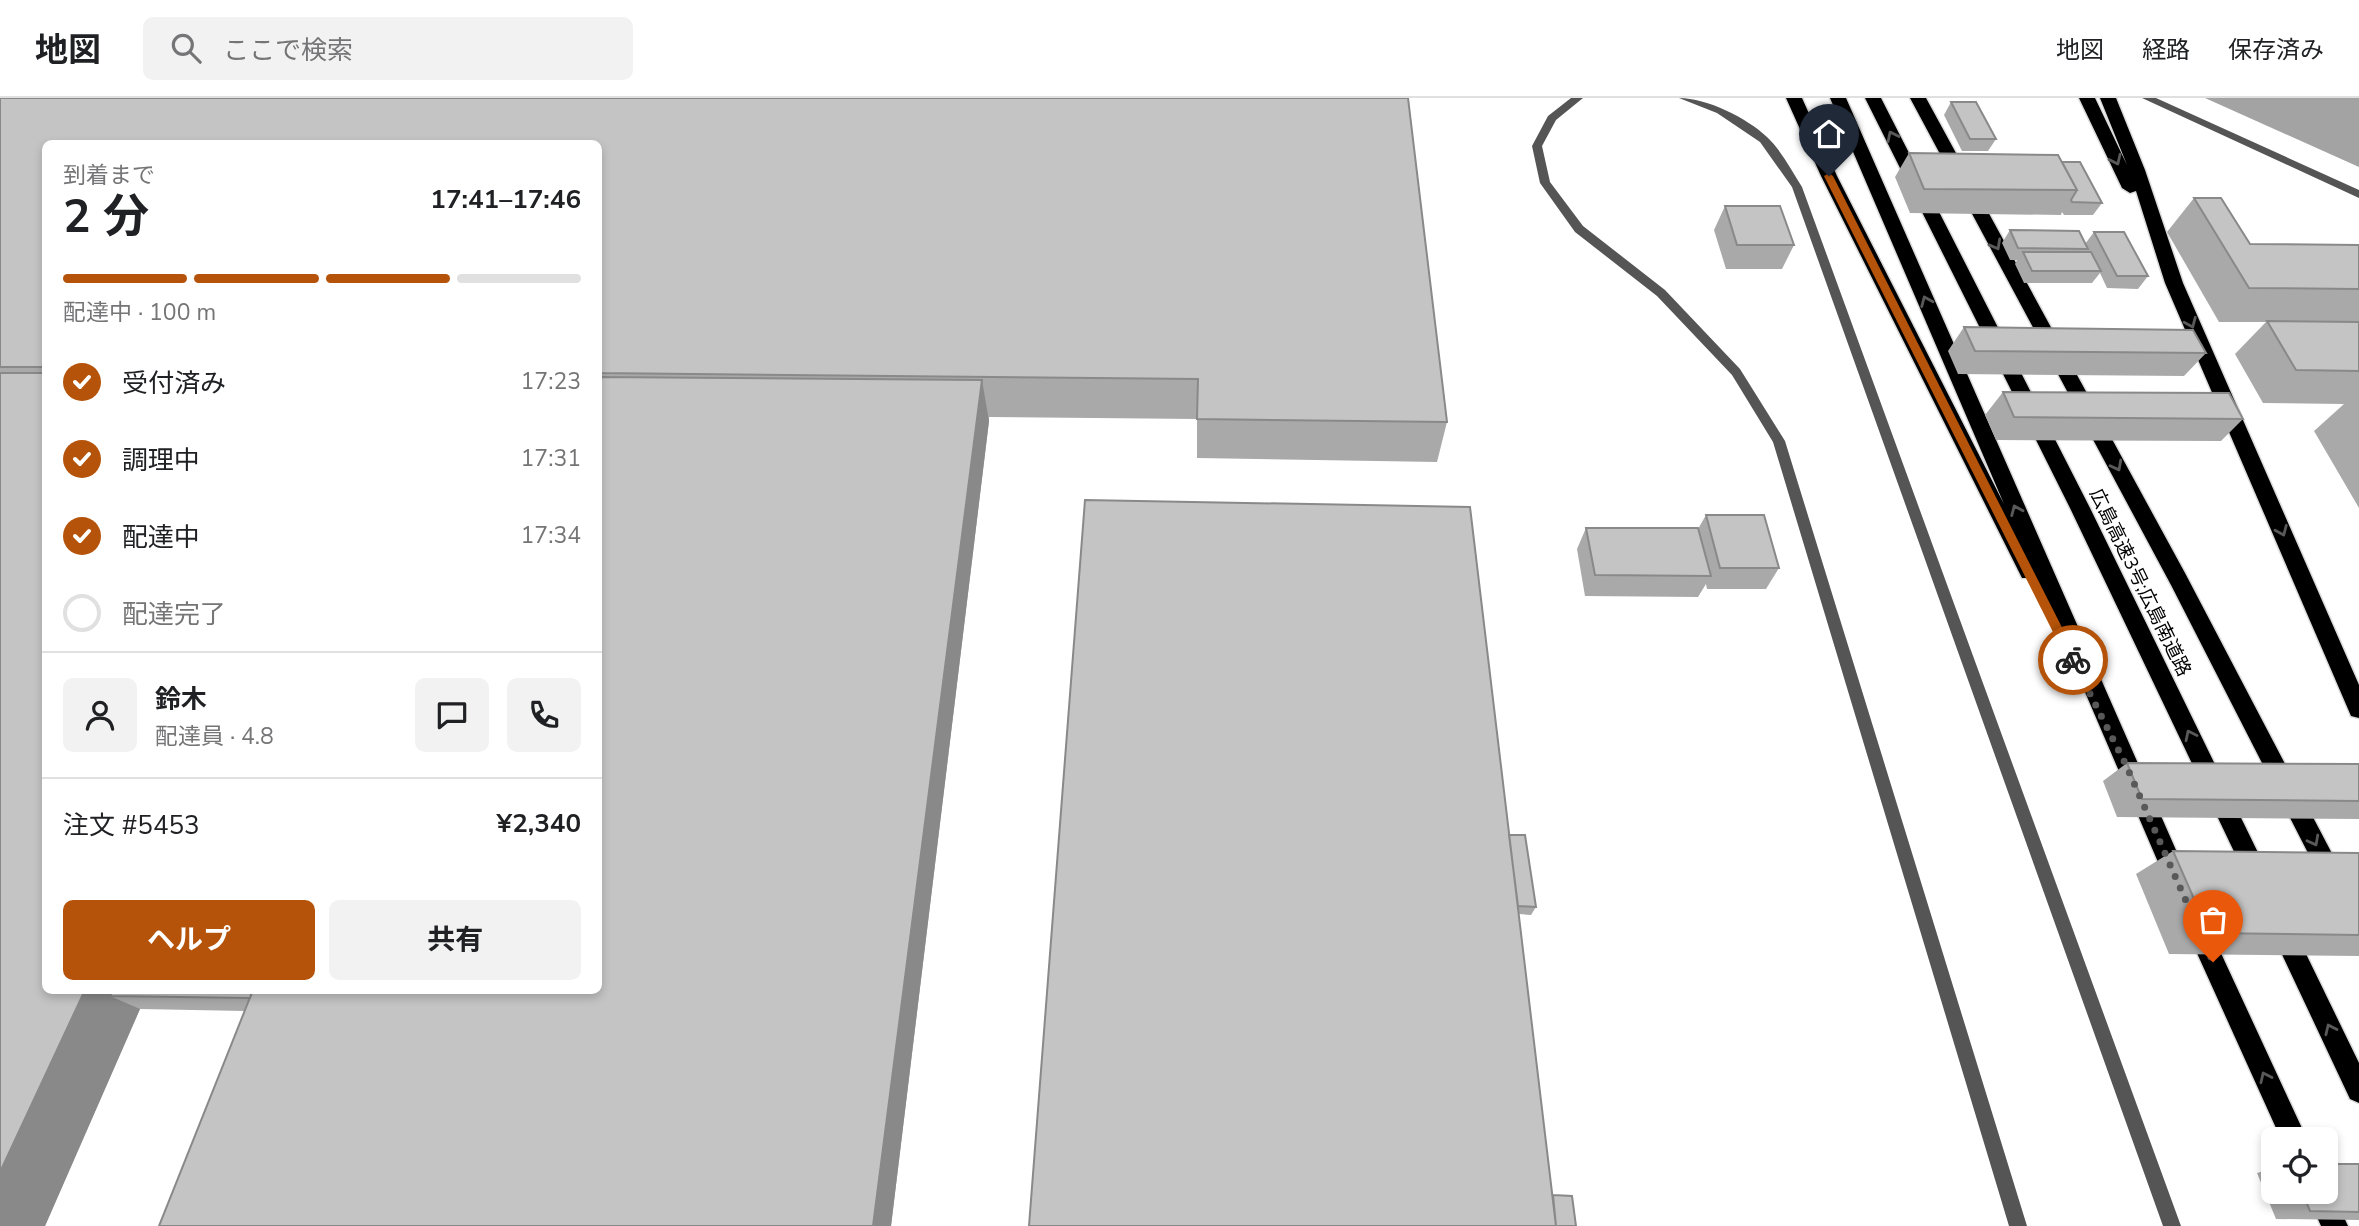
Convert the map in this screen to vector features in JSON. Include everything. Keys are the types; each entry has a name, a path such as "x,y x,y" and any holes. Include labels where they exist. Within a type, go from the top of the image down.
{"highway":[{"path":"1794,98 1829,176 2126,765"},
{"path":"1838,98 2126,765 2289,1127"},
{"name":"広島高速3号;広島南道路","path":"1873,98 2080,508 2359,1090"},
{"name":"広島高速3号;広島南道路","path":"1918,98 2178,579 2359,929"},
{"path":"2088,98 2174,283 2359,709"},
{"path":"2108,98 2137,170 2174,283"},
{"path":"2325,1204 2335,1226"}],"lane":[{"path":"1578,98 1552,118 1537,146 1545,183 1579,229 1661,293 1736,372 1779,441 2018,1226"},
{"path":"1684,98 1721,111 1764,140 1797,187 2172,1226"},
{"path":"2147,98 2359,194"}],"shaded area":[{"path":"2205,98 2359,98 2359,167"}],"building":[{"path":"0,98 1408,98 1447,422 1197,419 1198,379 602,373 602,140 42,140 42,367 0,367"},
{"path":"1951,102 1976,102 1996,139 1970,139"},
{"path":"1909,153 2058,155 2077,190 1924,189"},
{"path":"2062,162 2080,162 2102,203 2072,202 2077,190"},
{"path":"2194,198 2221,198 2250,244 2359,245 2359,289 2249,288"},
{"path":"1725,206 1780,206 1794,245 1737,245"},
{"path":"2010,230 2079,231 2088,249 2018,248"},
{"path":"2094,232 2124,232 2148,276 2117,276"},
{"path":"2023,252 2091,252 2101,271 2032,271"},
{"path":"2267,321 2359,322 2359,371 2296,370"},
{"path":"1964,327 2193,330 2206,353 1975,351"},
{"path":"0,373 42,373 42,994 83,994 0,1172"},
{"path":"602,377 982,380 873,1226 159,1226 251,994 602,994"},
{"path":"2003,392 2229,393 2243,419 2014,417"},
{"path":"1085,500 1470,507 1556,1226 1029,1226"},
{"path":"1706,515 1764,515 1779,568 1720,568"},
{"path":"1586,528 1698,528 1711,576 1595,575"},
{"path":"2127,763 2359,764 2359,801 2142,799"},
{"path":"1509,835 1525,835 1536,907 1518,906"},
{"path":"2173,851 2359,853 2359,935 2209,933"},
{"path":"111,994 252,994 250,998 110,996"},
{"path":"2338,1164 2359,1164 2359,1212 2310,1211 2307,1204 2338,1204"},
{"path":"1553,1195 1572,1196 1576,1226 1556,1226"}],"way so far":[{"path":"2073,660 2126,765 2213,962"}],"route":[{"path":"1829,176 2073,660"}]}
